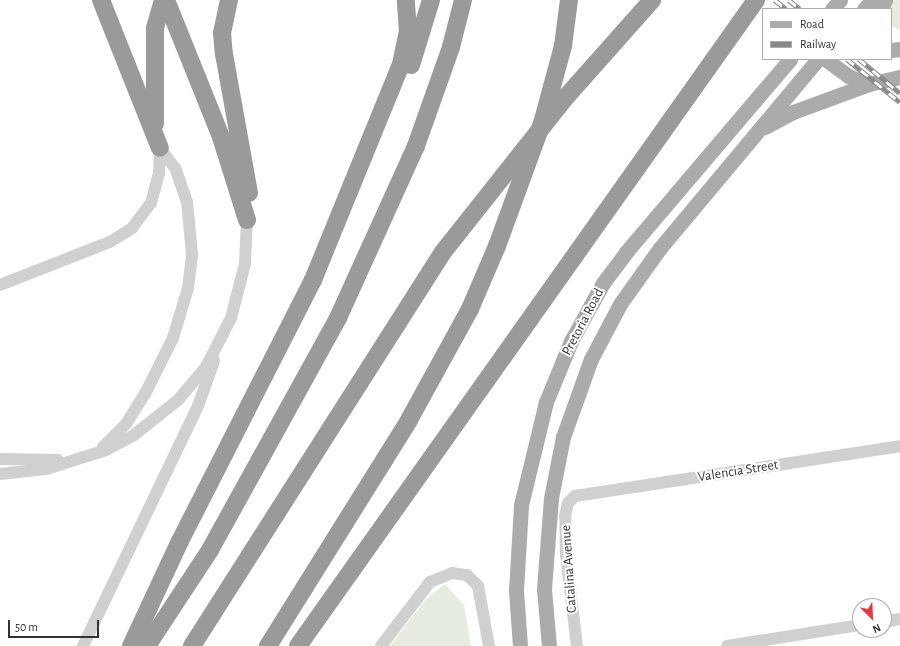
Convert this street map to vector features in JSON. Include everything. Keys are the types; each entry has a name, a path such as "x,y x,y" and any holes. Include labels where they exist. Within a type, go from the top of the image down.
{"highway":[{"path":"158,141 155,28 163,0"},
{"path":"166,0 179,29 221,137 247,220"},
{"path":"173,0 179,29"},
{"path":"229,0 222,33 224,54 248,181 247,220"},
{"path":"376,124 377,107 397,39 395,0"},
{"path":"132,646 180,541 313,280 376,124 387,105 406,43 406,0"},
{"path":"313,280 342,235 362,189 401,93 431,0"},
{"path":"147,646 213,543 338,318 416,146 463,0"},
{"path":"268,646 409,420 470,308 497,246 540,127 563,46 569,0"},
{"path":"192,646 443,252 566,97 652,0"},
{"path":"298,646 756,0"},
{"path":"103,3 158,141"}],"main road":[{"path":"833,8 840,0"},
{"path":"865,8 872,0"},
{"name":"Pretoria Road","path":"520,646 516,590 521,505 546,402 571,340 603,283 626,252 789,60"},
{"name":"Pretoria Road","path":"549,646 544,589 551,498 563,437 591,359 638,278 755,132 817,60"},
{"path":"826,60 848,76 869,84"},
{"path":"755,132 793,112 869,84 900,77"}],"street":[{"path":"0,285 110,242 132,228 154,196 158,141"},
{"path":"0,459 44,462 92,456 135,411 173,338 188,288 192,254 187,202 175,168 158,141"},
{"path":"83,646 198,406 218,348 231,318 243,271 247,220"},
{"path":"0,474 46,469 92,456 156,418 194,382 218,348"},
{"name":"Valencia Street","path":"575,496 900,446"},
{"name":"Catalina Avenue","path":"575,496 568,503 565,516 566,562 577,646"},
{"path":"381,646 430,582 444,574 460,573 472,580 481,593 489,646"},
{"path":"727,646 852,626"}],"shaded area":[{"path":"890,0 900,0 900,30 892,26 892,8 887,8"},
{"path":"445,584 464,605 471,646 390,646 425,600"}],"railway":[{"path":"775,0 785,8"},
{"path":"789,0 799,8"},
{"path":"848,60 900,102"},
{"path":"860,60 900,93"}]}
